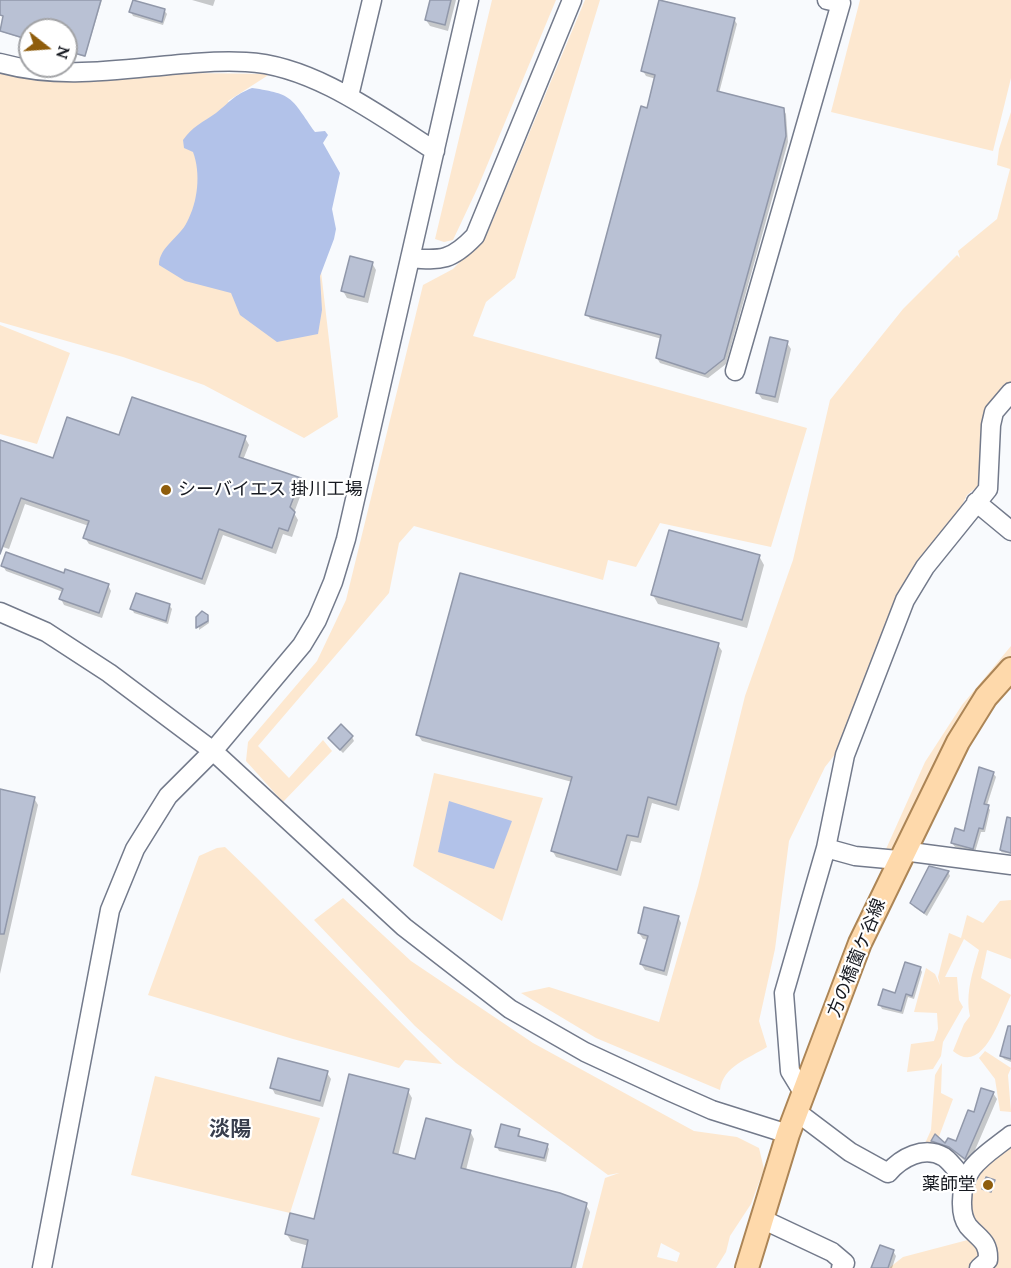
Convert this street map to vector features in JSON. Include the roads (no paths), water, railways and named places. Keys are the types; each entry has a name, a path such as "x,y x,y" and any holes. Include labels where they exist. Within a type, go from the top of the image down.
{"main road":[{"name":"方の橋薗ケ谷線","path":"747,1268 764,1220 789,1134 860,943 900,856 958,742 986,697 1011,669"}],"street":[{"path":"349,96 372,0"},
{"path":"42,1268 110,910 135,849 168,796 213,751 302,645 317,620 333,582 346,539 469,0"},
{"path":"410,258 440,260 460,251 475,236 572,0"},
{"path":"735,370 841,3 827,0"},
{"path":"0,63 19,68 73,73 248,62 278,68 349,96 435,151"},
{"path":"964,1179 944,1157 926,1151 905,1157 888,1173 850,1152 800,1103 790,1071 784,993 826,848 845,755 905,600 924,567 948,541 988,489 991,425 994,412 1011,392"},
{"path":"976,502 1011,531"},
{"path":"0,612 46,632 100,667 213,751 404,927 510,1009 585,1052 669,1091 712,1110 789,1134"},
{"path":"826,848 855,856 900,856 1011,865"},
{"path":"979,1268 988,1260 989,1250 981,1236 969,1226 962,1213 964,1179 973,1165 1011,1134"},
{"path":"764,1220 832,1252 845,1263 841,1268"}],"water":[{"path":"252,88 284,96 296,105 315,132 325,131 328,135 323,143 340,173 332,209 336,229 320,276 322,310 318,334 277,342 240,315 231,293 185,281 159,265 162,253 187,222 196,197 198,178 195,160 193,152 184,148 183,140 198,125 236,96"},
{"path":"449,801 512,821 494,869 438,852"}],"place":[{"name":"シーバイエス 掛川工場","path":"166,490"},
{"name":"薬師堂","path":"988,1185"}],"district":[{"name":"淡陽","path":"230,1130"}]}
